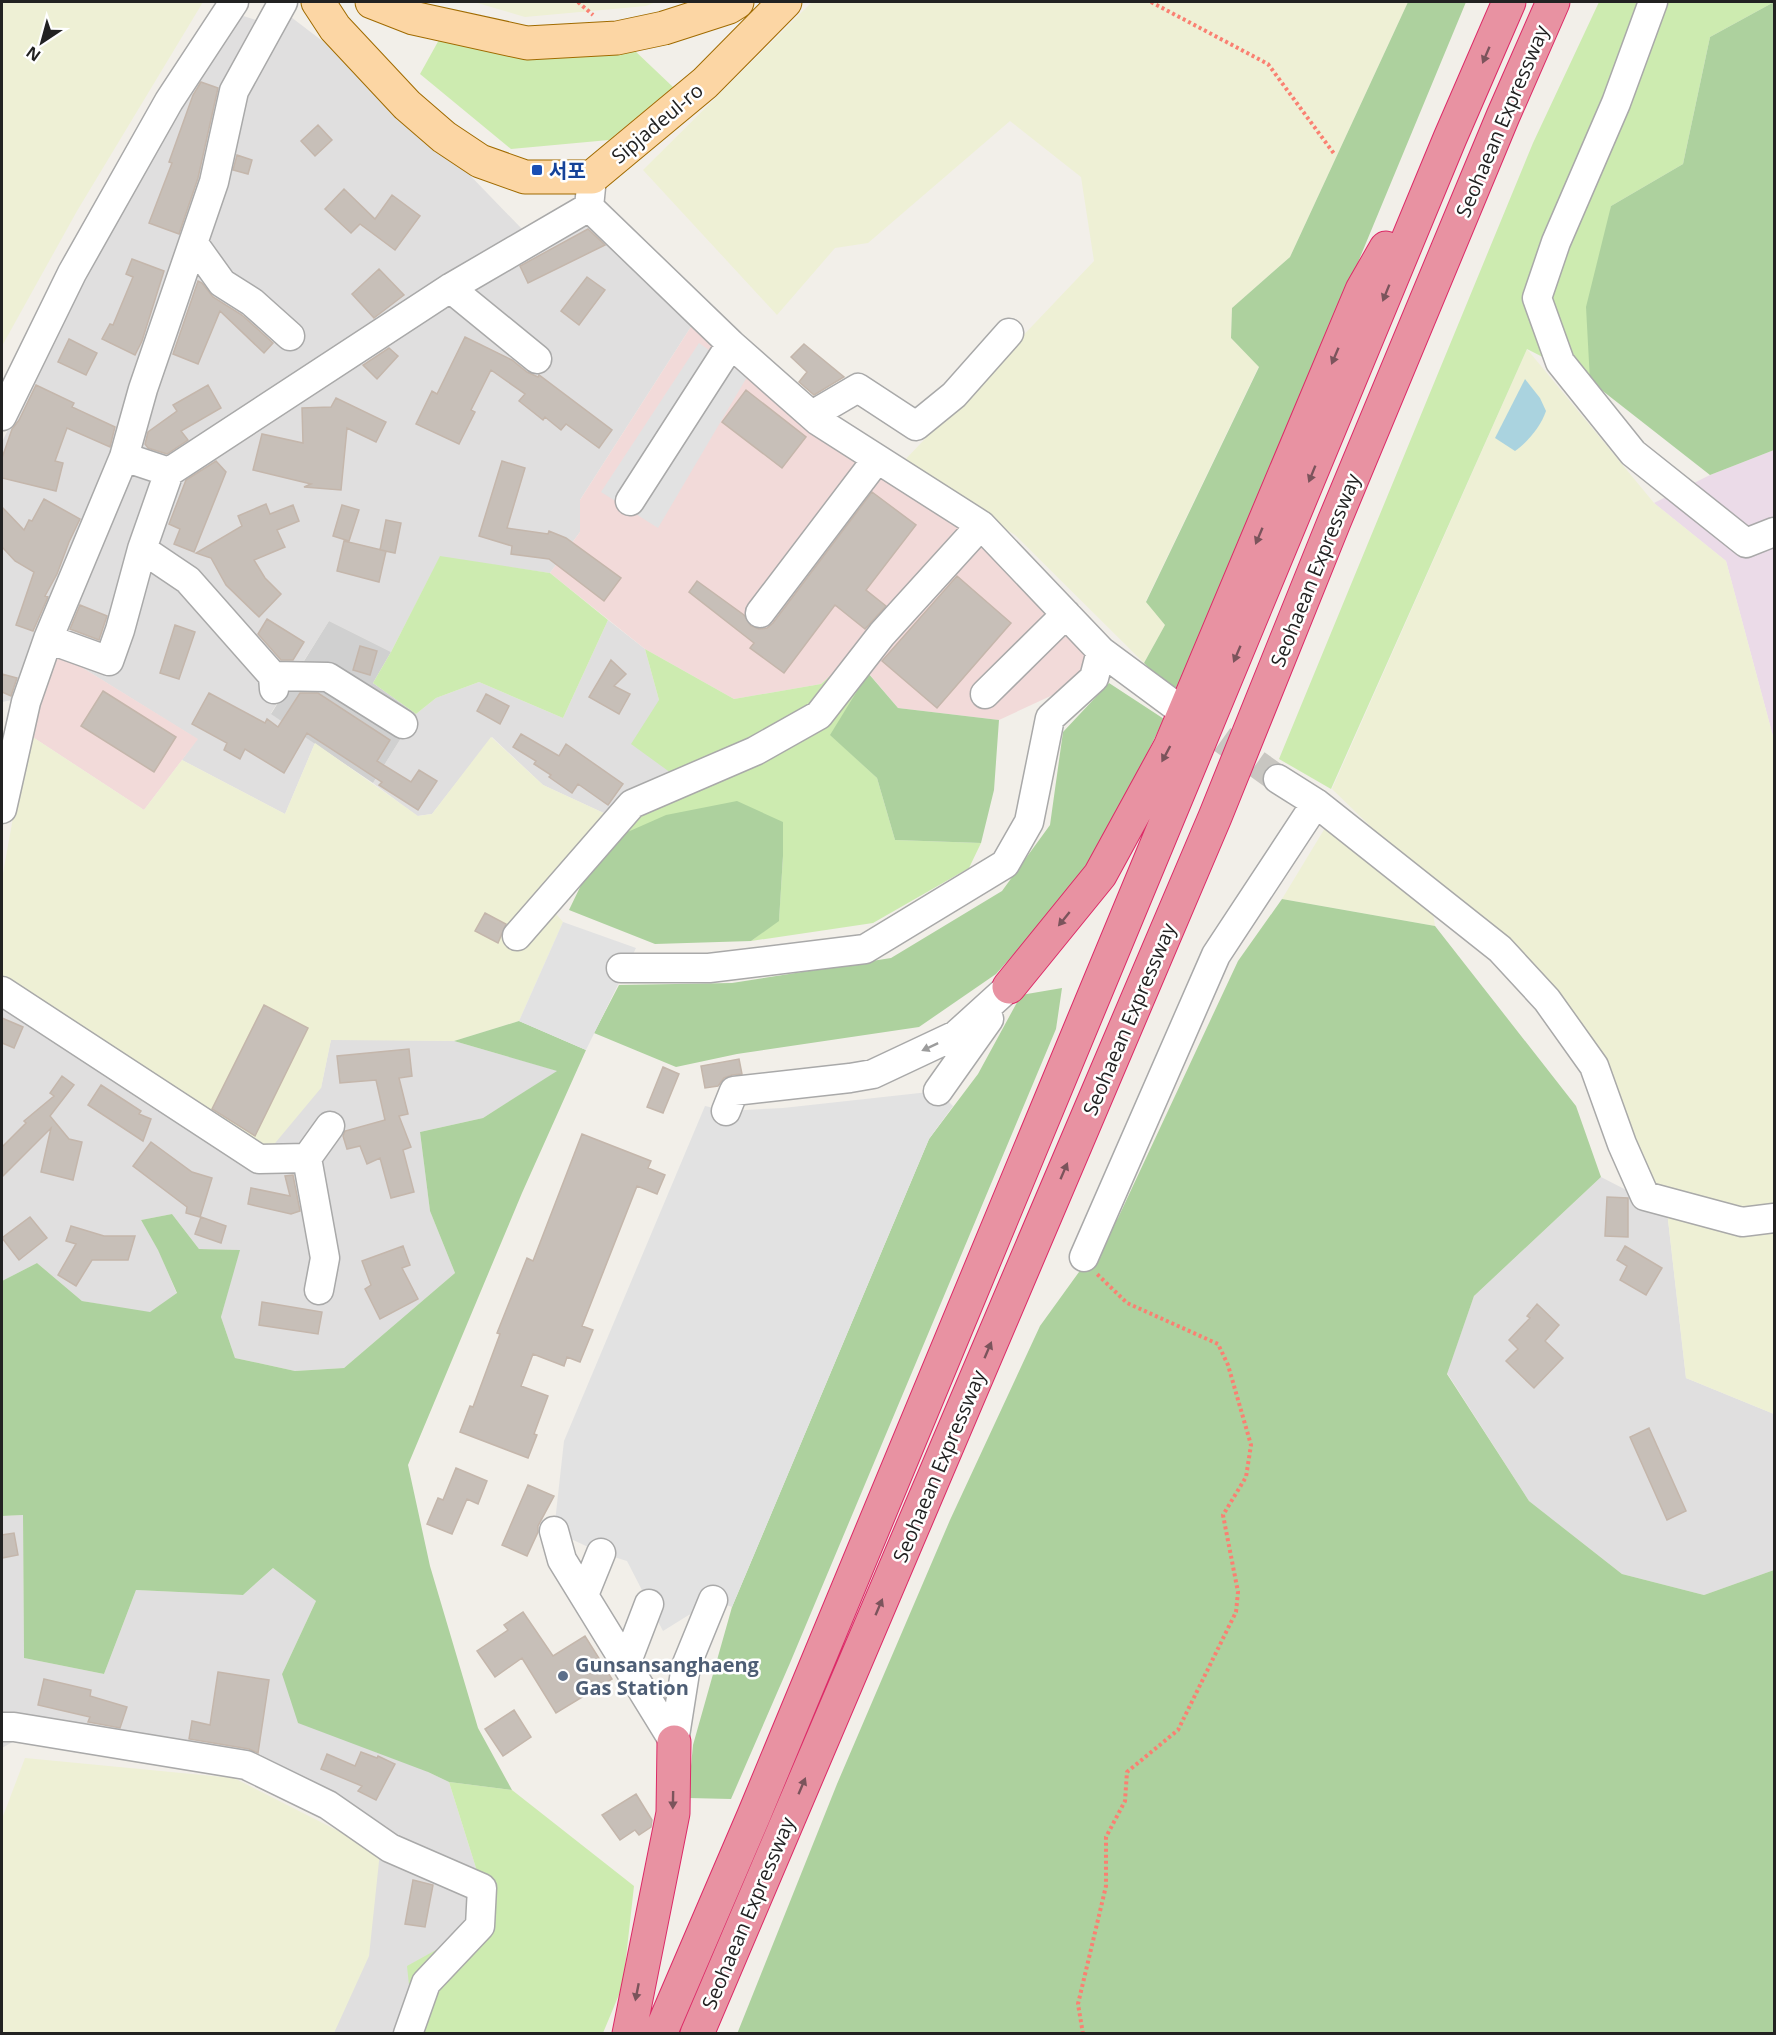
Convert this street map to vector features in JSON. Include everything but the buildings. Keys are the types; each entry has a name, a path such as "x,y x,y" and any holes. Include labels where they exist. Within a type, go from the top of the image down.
{"highway":[{"name":"Seohaean Expressway","path":"660,2034 782,1749 1450,138 1509,2"},
{"name":"Seohaean Expressway","path":"697,2034 1215,817 1343,500 1553,2"},
{"path":"1009,987 1100,875 1170,747 1362,290 1450,138"},
{"path":"629,2034 673,1813 674,1742"}],"main road":[{"name":"Sipjadeul-ro","path":"318,2 334,28 407,105 444,137 480,161 525,177 590,192 705,83 785,2"},
{"path":"372,2 413,18 527,43 617,38 664,28 729,7 737,2"}],"street":[{"path":"2,416 72,273 169,101 234,2"},
{"path":"2,809 14,705 48,639 124,457 143,389 214,182 234,91 283,2"},
{"path":"1653,2 1616,104 1556,242 1537,298 1560,362 1633,453 1746,543 1774,532"},
{"path":"48,639 109,662 142,549 169,472 450,288 590,192 731,344 812,415 981,525 1101,651 1174,705"},
{"path":"194,244 222,283 252,302 290,336"},
{"path":"450,288 537,359"},
{"path":"812,415 858,388 916,426 954,395 1009,333"},
{"path":"630,501 731,344"},
{"path":"124,457 169,472"},
{"path":"760,613 877,459"},
{"path":"517,936 632,804 755,751 819,715 882,634 981,525"},
{"path":"142,549 188,580 274,683 328,677 403,724"},
{"path":"986,694 1066,614"},
{"path":"621,968 709,968 866,949 1005,864 1029,822 1050,718 1094,678 1101,651"},
{"path":"1278,779 1316,803 1500,949 1547,1000 1594,1066 1622,1144 1645,1196 1742,1222 1774,1218"},
{"path":"1084,1257 1216,955 1316,803"},
{"path":"726,1111 734,1091 788,1096 858,1088 956,1035 1009,987"},
{"path":"938,1091 968,1051 1009,987"},
{"path":"2,991 259,1159 307,1158"},
{"path":"319,1290 325,1258 307,1158 330,1126"},
{"path":"554,1531 562,1560 674,1742"},
{"path":"584,1595 601,1553"},
{"path":"674,1742 686,1665 713,1600"},
{"path":"626,1664 649,1604"},
{"path":"2,1727 14,1727 246,1765 328,1805 390,1848 482,1888 480,1926 426,1983 408,2034"}],"path":[{"path":"1151,2 1268,64 1335,155"},
{"path":"1083,2034 1078,2004 1106,1886 1106,1837 1125,1801 1127,1772 1178,1730 1236,1612 1238,1592 1223,1515 1246,1477 1251,1445 1228,1365 1218,1344 1127,1304 1088,1266 1084,1257"}],"shaded area":[{"path":"237,14 259,21 184,260 22,698 2,702 2,442 49,345 195,76"},
{"path":"287,14 363,72 432,136 521,228 543,242 586,214 694,322 580,500 580,532 550,573 440,557 391,652 329,621 271,713 315,743 285,814 182,760 197,739 57,652 240,91"},
{"path":"694,322 983,536 1096,653 1083,681 999,720 898,708 854,656 821,684 734,699 645,649 550,573 580,532 580,500"},
{"path":"699,343 747,377 658,528 601,492"},
{"path":"1774,450 1774,740 1726,561 1654,503 1710,475"},
{"path":"608,620 645,649 659,700 671,773 608,815 543,785 492,737 432,814 417,816 373,783 416,714 436,698 479,682 563,718"},
{"path":"329,621 391,652 373,683 416,714 373,783 271,714"},
{"path":"57,652 198,739 144,810 28,734"},
{"path":"563,922 636,948 586,1050 519,1021"},
{"path":"2,978 321,1088 331,1039 454,1041 558,1071 483,1118 420,1132 430,1211 455,1273 344,1368 295,1371 235,1358 221,1317 239,1250 199,1249 172,1214 141,1220 158,1249 177,1294 150,1313 82,1301 37,1263 2,1281"},
{"path":"938,1091 953,1106 929,1139 732,1607 713,1600 663,1631 627,1561 601,1553 554,1531 564,1441 705,1106 726,1111 783,1108"},
{"path":"1601,1177 1667,1211 1686,1378 1774,1414 1774,1570 1704,1595 1622,1574 1529,1501 1447,1373 1474,1296"},
{"path":"23,1515 24,1658 104,1674 136,1590 243,1595 273,1568 316,1601 282,1674 428,1772 449,1782 492,1919 414,2033 334,2033 380,1852 254,1769 16,1740 2,1748 2,1516"}],"green space":[{"path":"2,2 203,2 77,211 2,346"},
{"path":"474,2 656,2 646,6 525,17"},
{"path":"812,2 1408,2 1290,257 1232,308 1231,338 1259,366 1146,601 1165,625 1144,663 1015,535 902,463 1094,261 1081,177 1010,121 868,243 835,248 777,315 643,170"},
{"path":"1408,2 1466,2 1178,696 1144,663 1165,625 1146,602 1259,367 1231,338 1232,308 1290,257"},
{"path":"1599,2 1774,2 1710,37 1683,164 1611,206 1590,381 1527,349 1331,789 1279,759 1533,143"},
{"path":"1774,2 1774,450 1710,475 1590,381 1586,307 1611,206 1683,164 1710,37"},
{"path":"440,38 634,50 673,87 609,140 511,149 420,74"},
{"path":"1527,349 1654,503 1726,561 1774,740 1774,1204 1741,1211 1651,1183 1594,1043 1332,789"},
{"path":"440,556 550,573 608,620 563,718 479,682 436,698 416,714 373,683"},
{"path":"645,649 734,699 821,684 854,655 868,673 831,735 877,778 895,840 981,843 969,868 873,923 751,941 779,920 783,822 623,834 671,773 631,744 659,700"},
{"path":"868,673 898,708 999,720 994,790 981,843 895,840 877,778 830,735"},
{"path":"1109,683 1164,719 1091,867 996,974 919,1027 737,1054 676,1067 594,1033 619,985 732,983 891,958 1002,891 1050,825 1063,732"},
{"path":"28,734 144,810 182,760 285,814 315,743 418,816 432,814 491,737 543,785 608,815 539,894 563,922 519,1021 454,1041 331,1040 321,1088 266,1154 2,978 2,879"},
{"path":"737,801 783,822 779,921 751,941 655,944 569,910 582,883 623,834 666,815"},
{"path":"1325,828 1433,913 1435,926 1282,899"},
{"path":"1282,899 1435,926 1576,1106 1601,1177 1474,1296 1447,1374 1529,1501 1622,1574 1704,1595 1774,1570 1774,2033 737,2034 837,1784 950,1520 1040,1326 1118,1218 1238,961"},
{"path":"1062,988 1056,1029 731,1799 688,1798 693,1745 732,1607 929,1139 978,1074 1021,995"},
{"path":"519,1021 586,1050 522,1193 408,1465 430,1566 478,1728 512,1790 449,1782 298,1723 282,1674 316,1601 273,1568 243,1595 136,1590 104,1674 24,1658 23,1515 2,1516 2,1281 37,1263 82,1301 150,1312 177,1293 158,1250 141,1220 172,1214 199,1249 240,1250 221,1317 235,1358 295,1371 344,1368 455,1273 430,1211 420,1132 483,1118 557,1071 454,1041"},
{"path":"1667,1211 1774,1230 1774,1414 1686,1378"},
{"path":"25,1758 234,1778 380,1852 369,1956 334,2033 2,2033 2,1819"},
{"path":"449,1782 512,1790 634,1886 623,1985 603,2033 414,2033 407,1966 492,1919"}],"water":[{"path":"1525,379 1540,398 1546,411 1534,433 1515,451 1495,438"}],"tunnel":[{"path":"1188,715 1278,779"}],"place":[{"name":"서포","path":"537,170"},
{"name":"Gunsansanghaeng Gas Station","path":"563,1676"}]}
